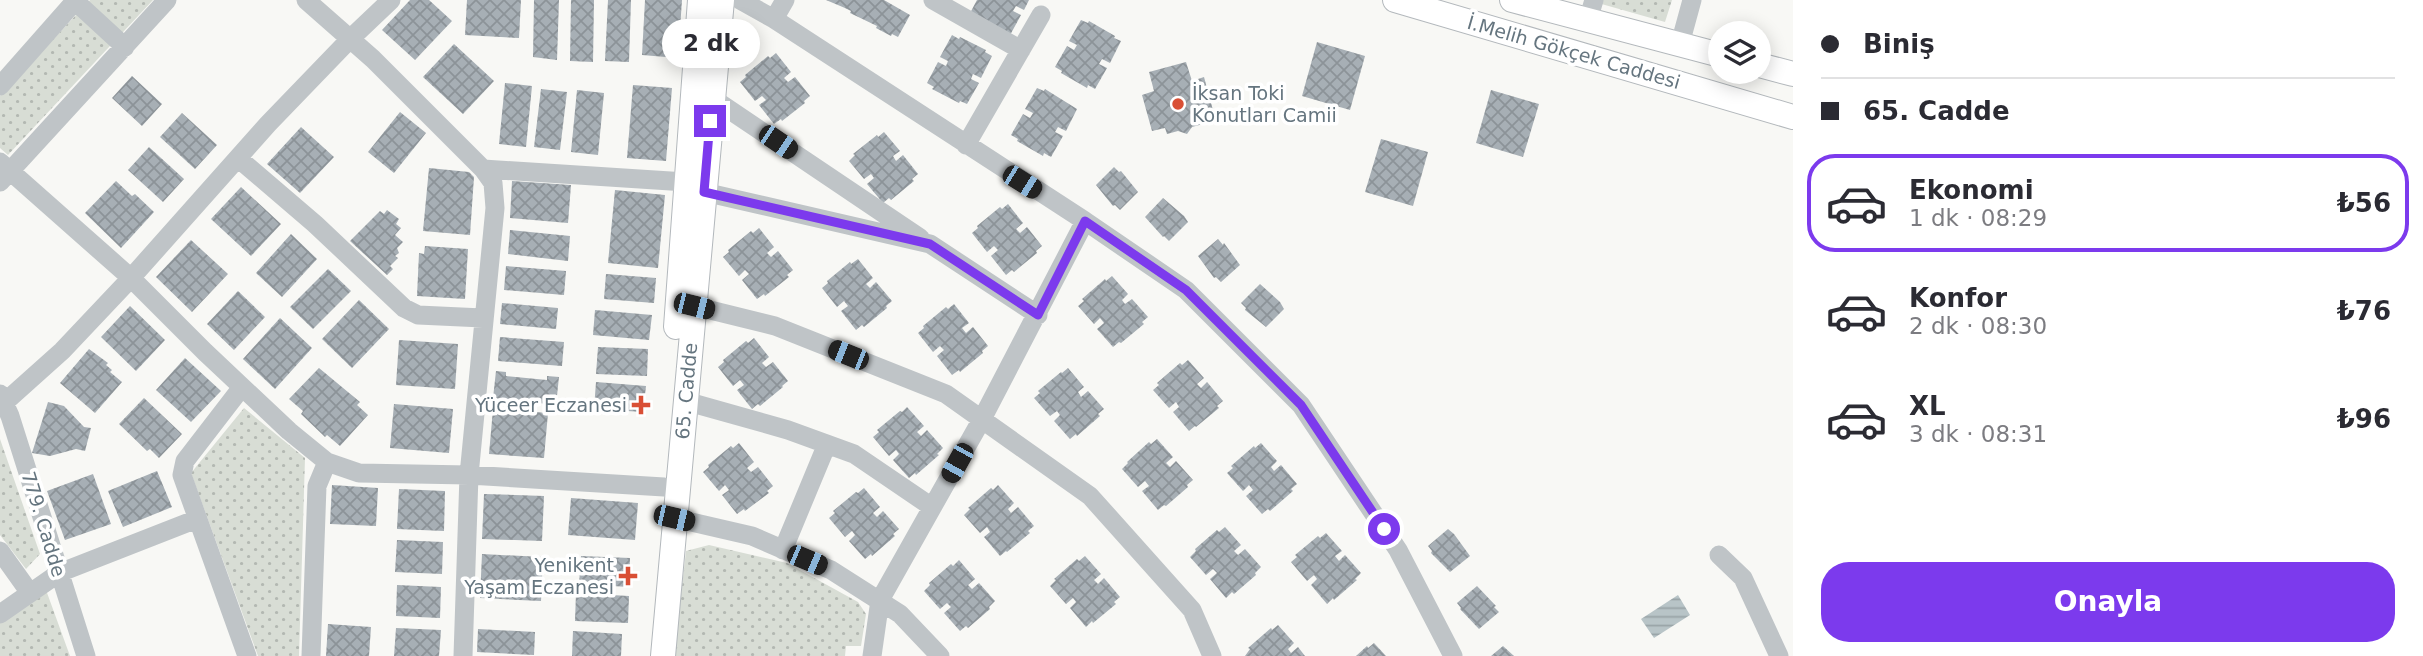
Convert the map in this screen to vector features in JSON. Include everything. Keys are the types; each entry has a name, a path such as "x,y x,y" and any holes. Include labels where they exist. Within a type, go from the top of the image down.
{"main road":[{"name":"65. Cadde","path":"663,656 694,306 699,0"},
{"name":"65. Cadde","path":"648,656 695,187 712,98 722,0"},
{"name":"İ.Melih Gökçek Caddesi","path":"1395,0 1793,117"},
{"name":"İ.Melih Gökçek Caddesi","path":"1513,0 1591,10 1680,44 1708,52"},
{"path":"1771,68 1793,74"}],"street":[{"path":"0,86 76,0 125,47"},
{"path":"167,0 4,171 131,278 242,387 327,462 359,473 470,475 664,487"},
{"path":"306,0 350,39 493,183 495,208 470,475 463,656"},
{"path":"2,398 62,351 268,124 391,0"},
{"path":"740,0 774,19 1085,221 1186,290 1301,405 1398,550 1453,656"},
{"path":"774,19 785,0"},
{"path":"933,0 1021,50"},
{"path":"1680,44 1692,0"},
{"path":"966,145 1041,15"},
{"path":"712,98 1038,315"},
{"path":"239,159 315,224 404,308 418,316 483,318"},
{"path":"482,169 695,187 930,244"},
{"path":"872,656 880,600 982,419 1085,221"},
{"path":"694,306 775,326 946,394 1090,496 1192,610 1212,656"},
{"path":"242,387 185,461 182,475 247,656"},
{"name":"779. Cadde","path":"2,398 86,656"},
{"path":"685,401 788,430 854,454 932,507"},
{"path":"783,550 827,444"},
{"path":"311,656 317,486 327,462"},
{"path":"674,518 752,536 831,570 900,614 940,656"},
{"path":"0,614 59,572 197,519"},
{"path":"0,551 30,593"},
{"path":"1719,555 1743,578 1779,656"}],"shaded area":[{"path":"90,0 153,0 8,155 0,148 0,96"},
{"path":"1599,0 1672,0 1665,22 1598,3"},
{"path":"244,408 305,458 299,656 258,656 191,473"},
{"path":"0,439 40,554 26,569 0,535"},
{"path":"709,545 787,563 858,602 866,614 861,646 846,646 845,656 674,656 686,551"},
{"path":"46,590 70,656 0,656 0,621"},
{"path":"1678,595 1690,615 1654,638 1641,619"}],"building":[{"path":"410,0 429,0 452,21 415,60 382,30"},
{"path":"467,0 521,0 519,38 465,35"},
{"path":"534,0 559,0 557,60 533,57"},
{"path":"571,0 594,0 593,62 570,61"},
{"path":"608,0 631,0 629,62 605,61"},
{"path":"645,0 682,0 678,58 642,55"},
{"path":"826,0 884,0 910,15 898,37 892,34 891,36 850,13 851,11"},
{"path":"977,0 1029,0 1024,10 1016,6 1013,11 1021,15 1009,37 969,15"},
{"path":"1081,20 1088,23 1089,21 1121,41 1110,63 1102,59 1099,64 1107,68 1095,89 1088,85 1087,88 1055,67 1067,46 1074,50 1077,45 1069,41"},
{"path":"952,35 986,50 985,52 992,56 981,78 973,74 971,79 979,83 967,104 960,101 959,103 932,89 934,87 927,83 938,62 946,66 948,61 940,57"},
{"path":"1317,42 1365,56 1350,110 1302,96"},
{"path":"454,44 494,81 463,114 423,77"},
{"path":"776,53 791,72 784,78 788,82 795,77 810,96 782,121 781,119 774,124 759,105 766,100 762,96 755,101 740,82 768,56 770,58"},
{"name":"İksan Toki Konutları Camii","path":"1186,62 1192,81 1204,77 1214,114 1201,117 1203,124 1192,127 1187,134 1178,131 1167,134 1165,128 1152,131 1142,95 1154,91 1149,72"},
{"path":"132,76 162,104 142,126 112,98"},
{"path":"505,83 532,86 526,147 499,144"},
{"path":"633,85 672,88 666,161 627,158"},
{"path":"1037,88 1044,91 1045,89 1077,109 1066,131 1058,127 1055,132 1063,136 1051,157 1044,153 1043,156 1011,135 1023,114 1030,118 1033,113 1025,109"},
{"path":"541,89 567,92 560,150 534,147"},
{"path":"577,90 604,93 598,155 571,152"},
{"path":"1491,90 1539,104 1523,157 1476,143"},
{"path":"400,112 426,133 394,173 368,152"},
{"path":"182,113 217,145 195,169 160,137"},
{"path":"301,127 334,157 300,193 267,164"},
{"path":"884,132 900,151 893,156 896,161 903,155 918,174 912,179 914,181 891,200 889,198 883,203 867,184 874,178 871,174 864,179 849,161 855,155 853,154"},
{"path":"1381,139 1428,152 1413,206 1365,192"},
{"path":"149,147 184,179 163,202 128,170"},
{"path":"1114,167 1121,171 1138,192 1120,210 1113,206 1096,185"},
{"path":"429,168 469,172 474,177 470,235 423,231"},
{"path":"116,181 154,212 121,248 85,213"},
{"path":"512,181 571,185 568,223 510,218"},
{"path":"241,187 281,224 251,256 211,219"},
{"path":"615,190 665,195 658,268 608,263"},
{"path":"1163,198 1188,222 1169,241 1145,217"},
{"path":"1008,204 1023,223 1016,229 1020,233 1027,227 1042,246 1014,272 1012,270 1006,275 991,256 998,250 994,246 987,252 972,233 1000,207 1002,209"},
{"path":"387,210 399,219 396,224 401,228 395,235 403,242 397,248 399,253 395,256 398,258 390,266 393,269 387,275 350,241 380,211 384,214"},
{"path":"759,228 774,247 767,253 771,257 778,251 793,270 787,275 789,277 757,299 742,280 749,274 745,270 739,276 723,257 751,231 753,233"},
{"path":"510,230 570,236 568,261 508,254"},
{"path":"291,234 317,259 282,297 256,273"},
{"path":"1218,239 1240,265 1221,282 1214,278 1198,256"},
{"path":"191,240 228,274 192,312 156,277"},
{"path":"425,246 468,249 465,299 417,296 419,253 424,254"},
{"path":"858,259 873,278 866,284 870,288 876,282 892,301 864,327 862,325 856,330 841,311 848,306 844,301 837,307 822,288 850,262 851,264"},
{"path":"506,266 566,271 564,295 504,290"},
{"path":"328,269 351,291 313,329 290,307"},
{"path":"606,274 656,278 654,303 604,299"},
{"path":"1112,276 1128,294 1122,300 1125,304 1132,299 1148,317 1142,322 1144,324 1113,347 1097,329 1104,323 1100,318 1094,324 1078,306 1084,301 1082,299"},
{"path":"1260,284 1284,309 1266,327 1245,310 1241,303"},
{"path":"238,291 265,317 234,350 207,324"},
{"path":"359,300 389,329 352,368 322,339"},
{"path":"502,303 558,308 556,329 500,324"},
{"path":"954,304 969,323 962,328 966,333 973,327 988,346 960,372 959,370 952,375 937,356 944,350 940,346 933,352 918,333 946,307 948,309"},
{"path":"130,306 165,340 136,371 101,337"},
{"path":"595,310 652,315 649,340 593,335"},
{"path":"280,318 312,348 275,389 243,359"},
{"path":"500,337 564,342 562,366 498,361"},
{"path":"754,338 769,357 762,363 766,367 773,362 788,381 760,406 758,404 752,409 737,390 744,385 740,380 733,386 718,367 746,341 748,343"},
{"path":"399,340 458,344 455,389 396,385"},
{"path":"598,347 648,349 647,376 596,374"},
{"path":"89,349 108,363 106,365 112,370 110,372 122,382 95,413 60,383"},
{"path":"185,358 221,391 191,422 156,390"},
{"path":"1188,360 1204,378 1197,384 1201,388 1207,382 1223,401 1217,406 1219,408 1189,431 1173,412 1179,407 1176,402 1169,408 1153,390 1159,385 1157,383 1180,363 1182,365"},
{"path":"319,368 360,402 357,405 368,415 340,446 327,435 325,437 289,399"},
{"path":"1068,368 1084,387 1078,392 1081,397 1088,391 1104,409 1098,414 1100,416 1070,439 1054,421 1060,415 1057,411 1050,416 1034,398 1040,393 1038,391"},
{"path":"496,371 506,372 506,376 547,380 547,376 559,377 556,405 493,398"},
{"path":"596,382 646,386 643,412 594,409"},
{"path":"144,398 182,434 159,458 150,449 147,451 119,424"},
{"path":"48,402 64,406 84,427 91,428 85,451 76,449 50,456 32,453"},
{"path":"394,404 453,409 449,453 390,448"},
{"path":"907,407 924,426 917,432 921,436 927,430 943,448 937,454 939,455 909,478 893,460 899,454 896,450 889,456 873,437 879,432 877,430"},
{"path":"493,409 548,413 544,458 489,454"},
{"path":"1157,439 1173,457 1166,463 1170,467 1176,461 1193,480 1166,506 1158,510 1142,491 1149,486 1145,481 1138,487 1122,469 1149,442 1151,444"},
{"path":"739,443 754,462 747,468 751,472 758,467 773,486 767,491 769,493 737,514 722,495 729,490 725,485 719,491 703,472 731,446 733,448"},
{"path":"1261,443 1277,461 1271,467 1274,471 1281,465 1297,484 1291,489 1293,491 1270,511 1268,509 1262,514 1246,496 1253,490 1249,485 1243,491 1227,473 1233,468 1231,466"},
{"path":"157,471 172,507 123,527 108,491"},
{"path":"93,474 111,524 65,540 47,491"},
{"path":"332,485 378,488 376,526 330,524"},
{"path":"998,485 1014,503 1008,509 1011,513 1018,507 1034,526 1028,531 1030,533 1000,556 984,537 990,532 987,527 980,533 964,515 970,509 968,508"},
{"path":"864,488 880,507 873,513 877,517 883,511 899,529 893,534 895,536 865,559 849,541 855,535 852,531 845,537 829,518 835,513 833,511"},
{"path":"399,489 445,491 444,531 397,529"},
{"path":"484,494 544,496 542,541 482,539"},
{"path":"571,498 638,503 635,540 568,535"},
{"path":"1225,527 1241,545 1234,551 1238,555 1245,549 1261,567 1256,575 1226,598 1210,579 1217,573 1213,569 1206,575 1190,557 1195,549 1217,530 1219,532"},
{"path":"1448,529 1470,556 1450,572 1431,553 1428,546"},
{"path":"1326,533 1342,551 1335,556 1339,561 1345,555 1361,573 1355,579 1357,580 1327,604 1311,585 1317,579 1314,575 1307,581 1291,562 1297,557 1295,555 1318,536 1320,538"},
{"path":"397,540 443,542 442,574 395,572"},
{"path":"482,554 543,557 541,601 480,598"},
{"path":"581,556 630,558 629,587 579,584"},
{"path":"1085,556 1101,574 1094,580 1098,584 1104,578 1120,597 1114,602 1116,604 1086,627 1070,608 1076,602 1073,598 1066,604 1050,586 1056,580 1054,579 1077,559 1079,561"},
{"path":"959,560 975,579 968,585 972,589 979,583 995,601 990,609 968,628 966,626 960,631 944,613 951,607 947,603 940,609 924,591 929,583"},
{"path":"397,585 441,587 440,618 396,616"},
{"path":"1477,586 1499,612 1479,629 1457,603"},
{"path":"576,593 629,596 628,623 575,621"},
{"path":"328,624 371,627 369,656 326,656"},
{"path":"1278,625 1294,643 1288,649 1291,653 1298,647 1305,656 1245,656 1250,649 1248,648"},
{"path":"396,628 441,630 439,656 394,656"},
{"path":"478,629 535,632 534,655 477,652"},
{"path":"573,631 622,634 621,656 572,656"},
{"path":"1374,643 1386,656 1356,656 1367,646 1368,648"},
{"path":"1503,646 1514,656 1491,656"}],"place":[{"name":"İksan Toki Konutları Camii","path":"1178,104"},
{"name":"Yüceer Eczanesi","path":"641,405"},
{"name":"Yenikent Yaşam Eczanesi","path":"628,576"}],"route":[{"path":"710,121 704,192 930,244 1038,315 1085,221 1186,290 1301,405 1384,529"}]}
